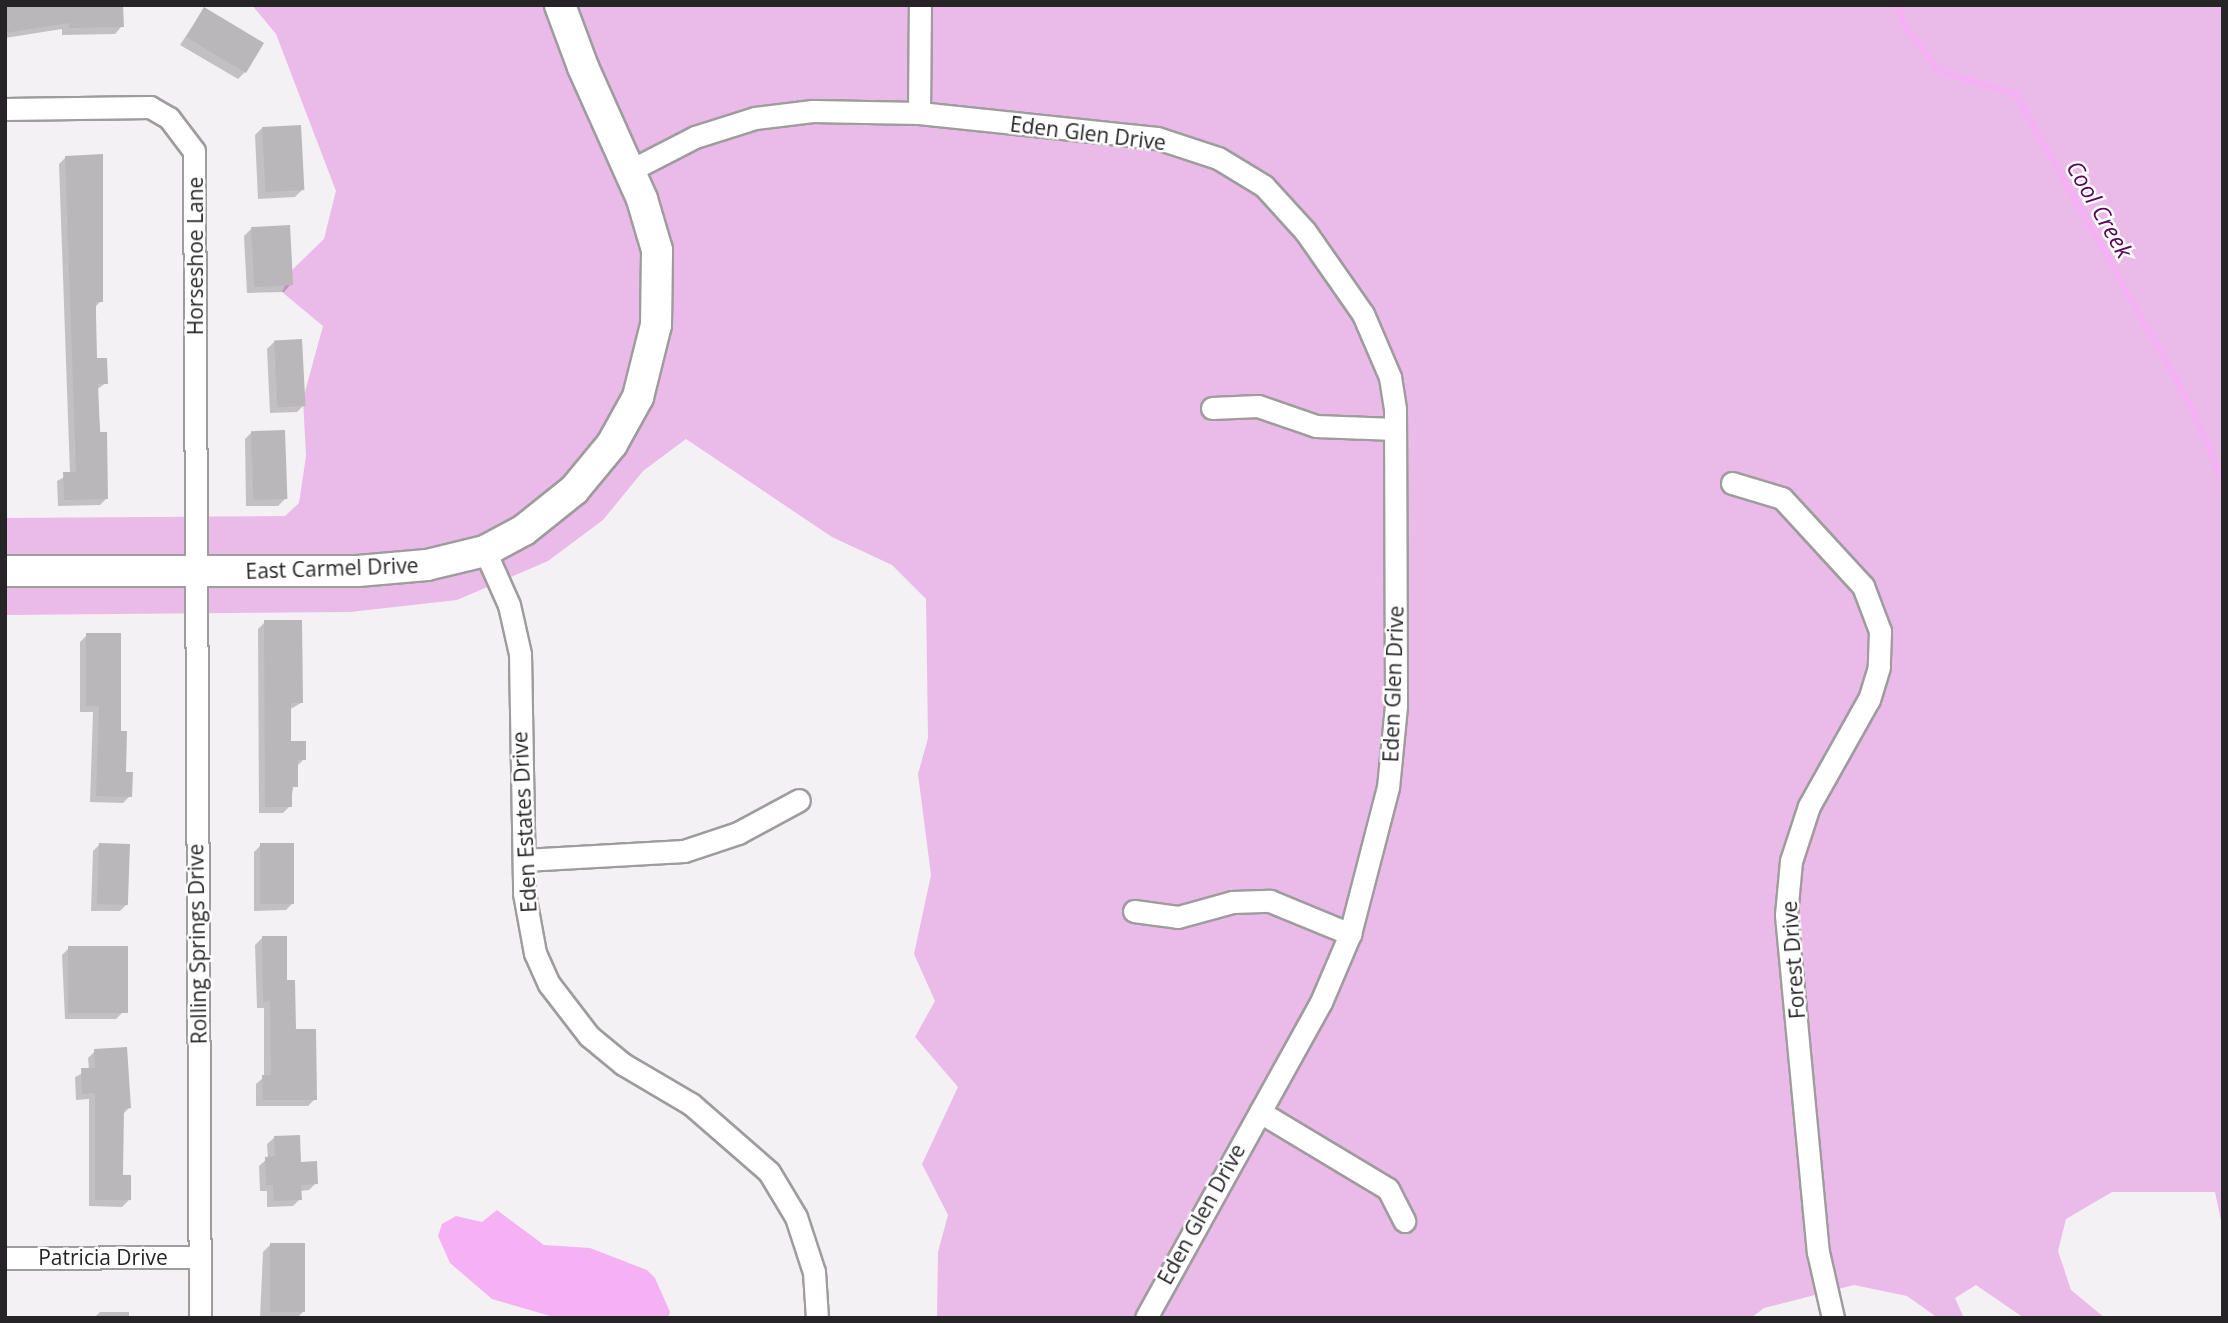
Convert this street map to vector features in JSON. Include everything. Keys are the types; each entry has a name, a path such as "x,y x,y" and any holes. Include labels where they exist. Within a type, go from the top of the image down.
{"street":[{"name":"East Carmel Drive","path":"5,571 358,571 427,565 485,551 524,530 574,490 612,444 638,397 656,325 656,250 631,170 583,67 560,5"},
{"path":"919,113 920,5"},
{"name":"Horseshoe Lane","path":"5,109 150,107 169,118 194,151 196,570"},
{"name":"Eden Glen Drive","path":"631,170 695,137 755,118 813,111 919,113 1157,138 1218,158 1264,186 1305,231 1363,314 1390,377 1395,429 1396,706 1388,787 1350,933 1321,1002 1146,1318"},
{"path":"1212,408 1258,406 1315,426 1395,429"},
{"name":"Forest Drive","path":"1732,483 1782,498 1863,586 1880,631 1879,667 1869,699 1805,817 1791,861 1786,915 1818,1252 1833,1318"},
{"name":"Eden Estates Drive","path":"485,551 509,605 520,654 524,860 530,933 549,984 589,1035 622,1064 691,1104 769,1172 796,1217 814,1272 817,1318"},
{"name":"Rolling Springs Drive","path":"196,570 200,1318"},
{"path":"524,860 684,851 738,833 799,800"},
{"path":"1134,911 1190,916 1232,902 1270,901 1350,933"},
{"path":"1260,1112 1388,1189 1404,1221"},
{"name":"Patricia Drive","path":"5,1258 200,1257"}],"shaded area":[{"path":"252,5 2223,5 2223,1230 2215,1192 2112,1192 2066,1219 2058,1251 2071,1290 2105,1318 2024,1318 1976,1285 1955,1298 1964,1318 1938,1318 1907,1296 1854,1285 1764,1308 1751,1318 937,1318 938,1252 948,1215 922,1164 958,1087 915,1037 935,1001 914,954 931,875 918,774 928,738 926,599 892,565 832,537 686,439 643,471 603,520 548,561 457,600 350,612 5,615 5,518 285,516 299,503 306,456 303,399 323,326 282,292 293,269 324,239 336,191 276,34"},
{"path":"497,1210 544,1245 590,1248 647,1270 655,1278 670,1312 668,1318 557,1318 492,1299 450,1263 438,1236 442,1224 456,1216 482,1222"}],"building":[{"path":"5,5 123,5 124,27 69,28 69,23 5,33"},
{"path":"204,7 264,43 246,73 186,37"},
{"path":"301,125 304,190 265,192 262,127"},
{"path":"103,154 103,302 96,302 96,314 97,358 107,358 108,384 98,384 100,432 107,432 108,499 64,500 63,472 76,472 65,156"},
{"path":"290,225 293,285 254,287 251,227"},
{"path":"302,339 306,406 278,407 274,340"},
{"path":"285,430 287,499 253,500 251,431"},
{"path":"264,620 302,620 303,703 291,703 291,741 306,741 306,760 298,760 298,787 292,787 292,807 265,807"},
{"path":"86,633 121,633 121,731 127,731 126,772 133,772 132,797 96,796 99,706 86,706"},
{"path":"99,843 130,844 128,905 97,904"},
{"path":"260,843 294,843 294,904 260,904"},
{"path":"262,936 287,936 287,980 295,980 296,1029 316,1029 317,1100 263,1100 262,1075 271,1075 270,1001 263,1002"},
{"path":"68,946 128,946 128,1013 68,1013"},
{"path":"127,1047 131,1108 124,1109 123,1175 131,1175 131,1200 95,1200 95,1093 82,1094 81,1068 95,1068 94,1049"},
{"path":"300,1135 301,1162 317,1161 318,1184 301,1185 302,1200 274,1201 273,1185 266,1185 265,1157 275,1156 274,1136"},
{"path":"270,1243 305,1243 305,1312 270,1312"}],"waterway":[{"name":"Cool Creek","path":"1896,5 1908,31 1938,70 2016,95 2191,406 2223,483"}]}
